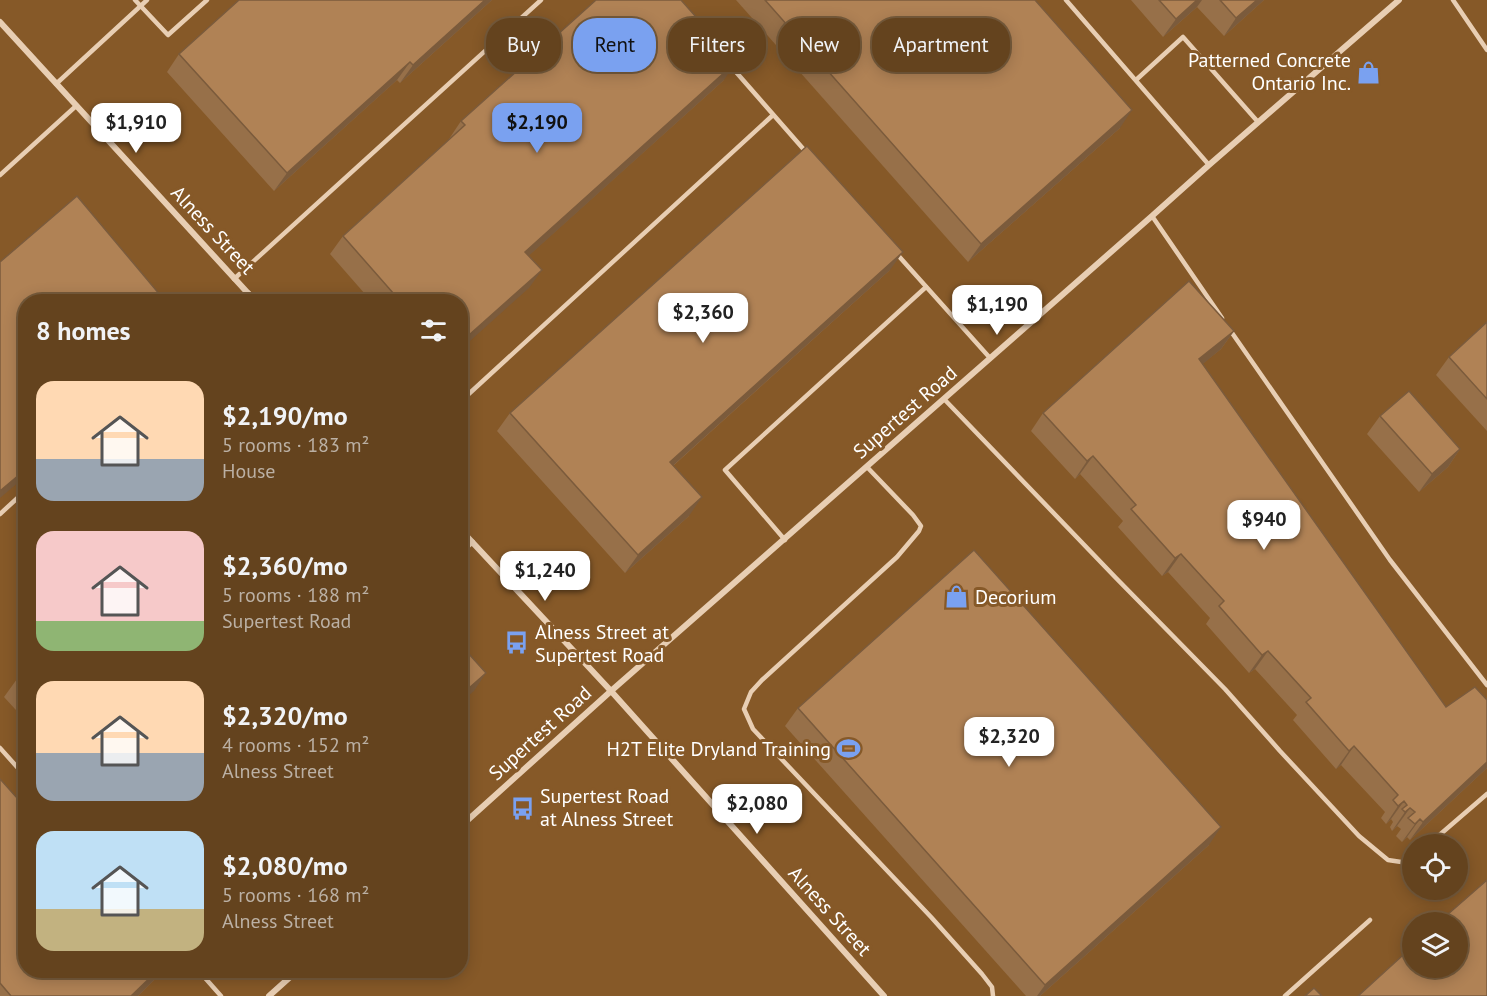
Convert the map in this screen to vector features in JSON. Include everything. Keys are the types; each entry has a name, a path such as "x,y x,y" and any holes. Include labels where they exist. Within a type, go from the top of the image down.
{"street":[{"name":"Supertest Road","path":"468,820 611,691 1399,0"},
{"name":"Alness Street","path":"0,22 249,293"},
{"name":"Alness Street","path":"468,538 611,691 884,996"},
{"path":"269,996 289,978"}],"lane":[{"path":"135,0 168,35 207,0"},
{"path":"56,84 147,0"},
{"path":"234,279 541,0"},
{"path":"1066,0 1209,165"},
{"path":"1453,0 1487,50"},
{"path":"1136,80 1183,37 1258,122"},
{"path":"735,72 811,158"},
{"path":"0,175 76,106"},
{"path":"468,395 772,115"},
{"path":"1152,216 1390,560 1487,685"},
{"path":"896,253 990,358"},
{"path":"784,540 725,470 926,287"},
{"path":"944,399 1225,689 1359,836 1388,860 1402,862"},
{"path":"867,467 913,515 921,526 919,531 897,557 762,680 751,692 744,709 753,729 982,974 992,987 993,996"},
{"path":"0,514 18,498"},
{"path":"468,546 472,542"},
{"path":"0,748 18,768"},
{"path":"1441,834 1487,794"},
{"path":"1285,996 1371,920"},
{"path":"205,978 220,996"}],"building":[{"path":"239,0 485,0 413,65 410,62 287,173 179,54"},
{"path":"596,0 681,0 697,18 668,18 668,72 725,72 525,252 542,270 468,336 468,294 394,294 343,236 465,125 461,121 516,72 561,72 561,31 573,21 573,72 656,72 656,18 576,18"},
{"path":"765,0 1035,0 1132,110 981,244 829,72 860,72 860,18 781,18"},
{"path":"1159,0 1197,0 1176,19"},
{"path":"1220,0 1257,0 1236,18"},
{"path":"807,146 903,252 670,462 702,497 638,555 510,413"},
{"path":"77,196 159,294 18,294 18,476 0,491 0,262"},
{"path":"1189,281 1234,331 1199,359 1446,707 1475,687 1487,700 1487,762 1423,822 1420,819 1415,824 1408,818 1415,812 1410,808 1405,812 1402,809 1407,805 1404,801 1398,806 1393,800 1398,795 1354,746 1349,751 1306,702 1311,698 1268,651 1262,655 1219,606 1224,601 1181,554 1175,558 1131,509 1136,505 1093,456 1087,461 1043,413"},
{"path":"1487,322 1487,399 1449,357"},
{"path":"1409,391 1460,449 1432,474 1380,416"},
{"path":"974,550 1221,827 1045,985 798,708"},
{"path":"468,653 486,673 468,689"},
{"path":"0,779 18,799 18,978 150,978 131,996 11,996 0,983"},
{"path":"1487,880 1487,996 1358,996 1402,956 1402,978 1468,978 1468,912 1450,912 1464,900 1468,900 1468,897"},
{"path":"1314,988 1322,996 1305,996"}],"place":[{"name":"Patterned Concrete Ontario Inc.","path":"1369,72"},
{"name":"Decorium","path":"957,597"},
{"name":"Alness Street at Supertest Road","path":"517,643"},
{"name":"H2T Elite Dryland Training","path":"849,749"},
{"name":"Supertest Road at Alness Street","path":"522,808"}]}
